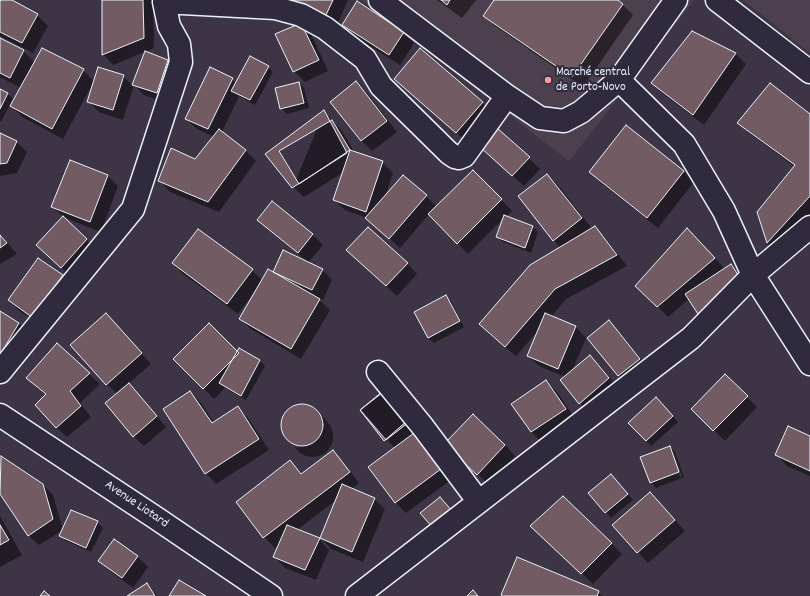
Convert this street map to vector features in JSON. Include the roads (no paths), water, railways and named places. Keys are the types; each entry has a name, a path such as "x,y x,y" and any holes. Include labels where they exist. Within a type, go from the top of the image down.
{"street":[{"path":"380,0 507,96 540,118 564,121 581,112 619,80 676,0"},
{"path":"717,0 810,72"},
{"path":"0,372 133,209 181,62 179,44 169,26 165,1 275,8 301,15 325,28 365,60 381,86 449,153 455,157 459,158 464,156 507,96"},
{"path":"619,80 684,144 724,211 753,275 810,364"},
{"path":"357,596 691,338 753,275 810,227"},
{"path":"378,372 423,427 478,502"},
{"name":"Avenue Liotard","path":"0,415 271,596"}],"place":[{"name":"Marché central de Porto-Novo","path":"548,80"}]}
